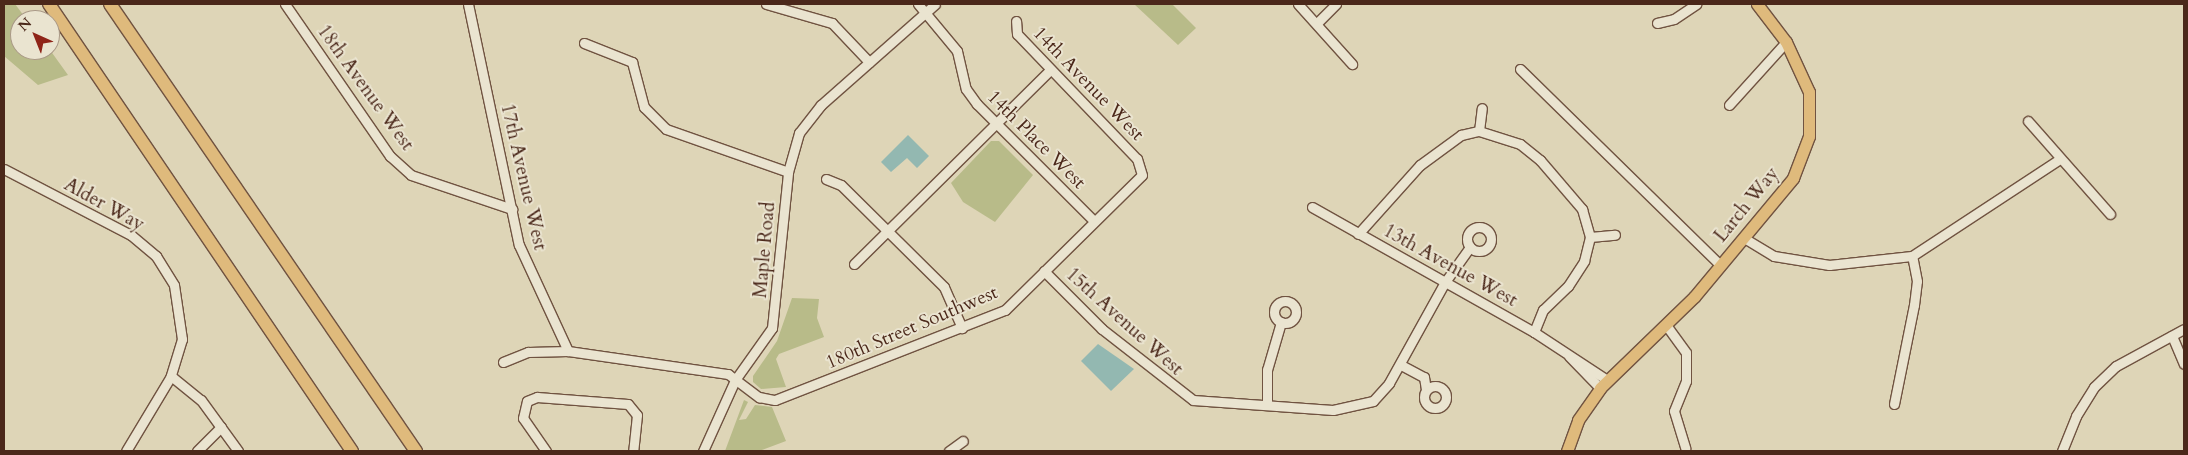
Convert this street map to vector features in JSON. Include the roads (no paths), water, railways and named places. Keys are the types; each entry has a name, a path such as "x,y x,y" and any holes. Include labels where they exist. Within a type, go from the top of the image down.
{"highway":[{"path":"49,4 352,451"},
{"path":"110,4 416,451"},
{"path":"300,376 343,451"}],"main road":[{"name":"Larch Way","path":"1567,451 1578,420 1604,384 1666,325 1786,190 1809,136 1809,92 1786,42 1757,4"}],"street":[{"name":"18th Avenue West","path":"285,4 388,153 415,179 512,209"},
{"name":"17th Avenue West","path":"468,4 512,209 526,263 568,351"},
{"path":"766,4 832,23 869,62"},
{"name":"14th Place West","path":"918,4 927,11 957,51 967,90 996,124 1093,220"},
{"name":"Maple Road","path":"703,451 735,380 772,328 788,172 794,143 808,119 935,4"},
{"path":"1298,4 1352,64"},
{"path":"1317,23 1336,4"},
{"path":"1657,23 1674,19 1696,4"},
{"name":"14th Avenue West","path":"1016,21 1017,34 1142,168"},
{"path":"1729,105 1786,42"},
{"path":"584,43 632,62 641,102 666,129 788,172"},
{"name":"Larch Way","path":"1520,69 1720,265"},
{"path":"854,264 1050,71"},
{"path":"1479,131 1482,108"},
{"path":"2028,121 2058,160 2110,214"},
{"path":"1358,234 1386,199 1446,144 1479,131 1520,144 1540,160 1582,209 1590,237 1584,262 1568,286 1543,310 1534,332"},
{"path":"1744,238 1774,256 1829,265 1912,256 2058,160"},
{"name":"180th Street Southwest","path":"735,380 759,397 782,398 1005,310 1093,220 1142,175 1142,168"},
{"name":"Alder Way","path":"4,169 131,235 156,256 174,285 182,312 182,339 171,376 126,451"},
{"path":"826,179 841,185 944,287 962,328"},
{"name":"13th Avenue West","path":"1312,207 1534,332 1570,356 1604,384"},
{"path":"1590,237 1615,236"},
{"name":"15th Avenue West","path":"1044,271 1102,329 1173,389 1193,400 1333,410 1373,401 1401,365 1445,282 1470,248"},
{"path":"1894,404 1917,281 1912,256"},
{"path":"1266,404 1267,370 1281,322"},
{"path":"1666,325 1686,353 1686,380 1674,411 1685,448"},
{"path":"2062,451 2094,388 2116,366 2184,329"},
{"path":"2172,336 2184,364"},
{"path":"503,362 528,352 568,351 658,366 690,366 728,374 735,380"},
{"path":"1401,365 1424,377 1426,389"},
{"path":"171,376 201,400 238,451"},
{"path":"546,451 523,418 524,408 537,396 562,396 632,407 638,426 634,451"},
{"path":"197,451 221,427"},
{"path":"949,451 963,441"}],"water":[{"path":"908,135 929,156 917,168 907,158 891,172 881,162"},
{"path":"1098,344 1134,369 1111,391 1081,361"}]}
